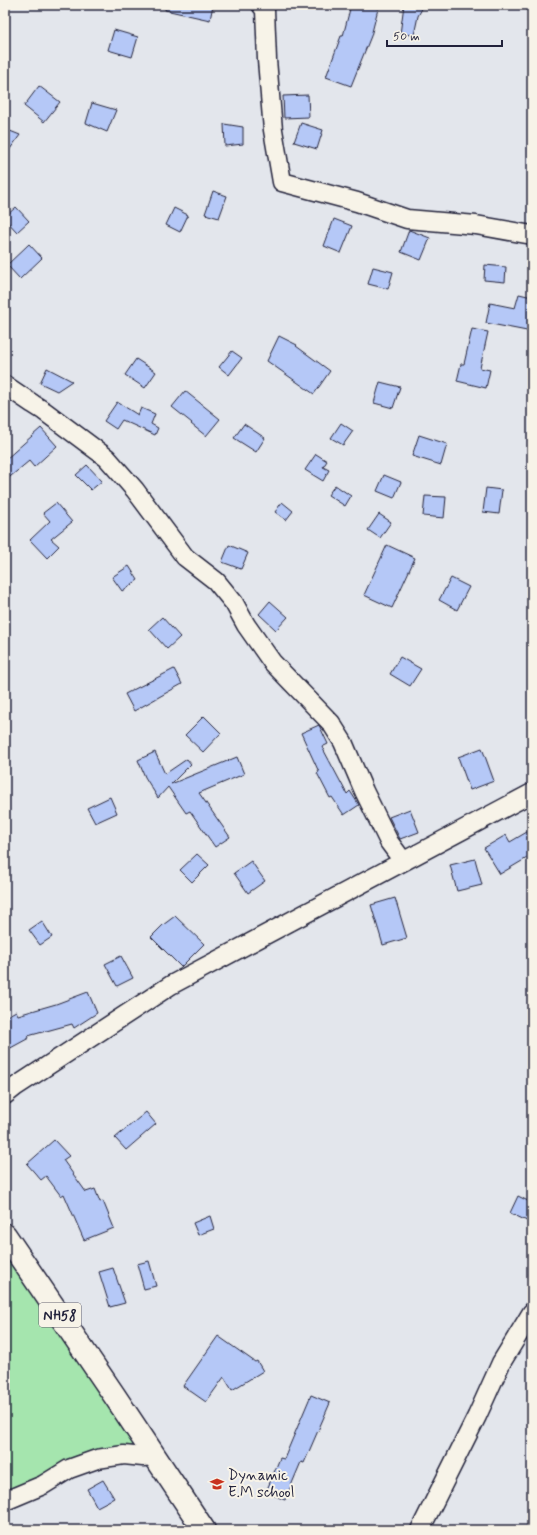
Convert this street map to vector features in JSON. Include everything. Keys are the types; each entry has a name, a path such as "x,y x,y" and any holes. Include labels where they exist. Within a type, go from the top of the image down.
{"main road":[{"name":"NH58","path":"5,1235 204,1530"}],"street":[{"path":"261,5 265,10 267,60 273,130 282,182 357,202 407,219 476,225 532,235"},
{"path":"5,384 44,411 106,458 135,490 185,557 216,581 234,603 246,624 272,662 331,723 343,742 364,791 389,842 403,861"},
{"path":"5,1095 171,985 532,793"},
{"path":"420,1530 501,1363 532,1312"},
{"path":"5,1501 43,1485 76,1466 98,1459 124,1455 143,1457 153,1456"}],"green space":[{"path":"5,1252 134,1444 127,1449 5,1496"}],"building":[{"path":"166,5 213,5 210,20 165,10"},
{"path":"351,5 379,5 371,36 351,86 326,77 341,36 343,36"},
{"path":"404,5 424,5 418,16 414,35 400,34"},
{"path":"114,30 138,37 132,57 108,50"},
{"path":"39,86 60,102 44,122 24,106"},
{"path":"308,95 309,117 284,118 283,96"},
{"path":"92,103 116,110 107,132 86,123"},
{"path":"301,123 323,130 317,149 294,142"},
{"path":"224,124 243,127 243,144 225,146"},
{"path":"5,129 20,135 5,156"},
{"path":"213,191 227,196 219,218 205,214"},
{"path":"16,207 29,221 17,232 5,219 5,217"},
{"path":"174,208 188,215 180,232 166,225"},
{"path":"334,219 352,226 341,253 324,246"},
{"path":"409,230 430,238 421,260 401,252"},
{"path":"29,244 42,258 20,279 7,265"},
{"path":"485,265 506,267 505,282 484,280"},
{"path":"373,267 393,272 388,289 368,284"},
{"path":"519,294 532,297 532,332 486,323 490,303 515,308"},
{"path":"472,329 488,332 480,368 490,370 486,388 457,381 461,364 464,364"},
{"path":"279,336 297,345 296,346 330,371 314,394 267,361"},
{"path":"232,351 242,358 229,375 219,367"},
{"path":"136,359 156,372 145,388 125,375"},
{"path":"47,368 72,381 57,391 40,383"},
{"path":"380,382 400,387 393,408 374,403"},
{"path":"185,391 220,419 206,436 172,407"},
{"path":"117,402 138,415 141,408 155,414 151,424 158,428 155,435 122,420 116,429 104,421"},
{"path":"341,423 353,431 343,445 331,438"},
{"path":"244,424 265,438 256,452 234,438"},
{"path":"41,428 57,446 34,467 29,461 5,481 5,460"},
{"path":"419,435 447,444 441,465 412,456"},
{"path":"316,454 327,461 323,467 329,470 323,481 305,470"},
{"path":"87,465 102,481 91,490 76,475"},
{"path":"384,475 401,482 394,498 377,491"},
{"path":"335,485 351,496 345,506 328,495"},
{"path":"486,488 502,490 499,514 483,512"},
{"path":"425,496 446,497 444,518 423,516"},
{"path":"282,502 293,511 286,520 275,512"},
{"path":"56,503 72,522 51,539 59,546 47,558 30,540 50,521 43,513"},
{"path":"379,514 391,522 380,538 368,530"},
{"path":"229,545 248,553 241,569 222,562"},
{"path":"387,545 415,558 392,608 364,595"},
{"path":"129,566 138,580 122,591 112,577"},
{"path":"451,578 469,587 457,610 439,600"},
{"path":"270,601 288,617 276,630 259,614"},
{"path":"162,617 180,637 167,649 149,629"},
{"path":"400,657 421,669 410,686 390,674"},
{"path":"174,669 182,684 134,711 125,694"},
{"path":"204,716 221,733 203,752 185,735"},
{"path":"319,725 328,744 322,747 347,794 350,791 359,805 344,815 332,797 330,798 317,773 319,772 301,733"},
{"path":"482,748 494,781 470,790 458,757"},
{"path":"155,752 165,774 187,759 191,764 171,784 237,757 244,774 199,793 230,837 215,847 190,811 186,813 168,787 158,798 145,777 138,760"},
{"path":"110,797 117,813 95,823 87,808"},
{"path":"410,809 419,832 400,839 389,817"},
{"path":"532,829 532,855 500,874 484,848 506,835 510,842"},
{"path":"197,854 209,865 192,882 180,870"},
{"path":"475,859 482,885 457,891 450,865"},
{"path":"251,861 265,881 248,893 234,873"},
{"path":"395,898 407,938 383,945 371,905"},
{"path":"175,916 204,944 181,967 151,937"},
{"path":"42,921 52,937 40,945 29,930"},
{"path":"121,956 133,978 117,986 105,964"},
{"path":"88,992 97,1013 74,1028 72,1024 28,1036 29,1038 5,1051 5,1017 16,1011 18,1015 56,1004"},
{"path":"146,1112 156,1124 126,1150 115,1138"},
{"path":"54,1140 69,1156 63,1160 86,1192 95,1189 100,1202 103,1201 114,1228 84,1240 64,1194 61,1196 46,1176 41,1180 27,1164"},
{"path":"518,1196 532,1203 532,1212 527,1221 510,1213"},
{"path":"210,1216 214,1229 198,1235 193,1223"},
{"path":"149,1261 156,1286 144,1289 137,1264"},
{"path":"113,1268 125,1303 110,1307 99,1272"},
{"path":"218,1336 255,1362 257,1361 263,1371 232,1390 224,1377 206,1402 183,1386"},
{"path":"311,1395 330,1403 304,1463 301,1462 285,1500 266,1492 280,1458 284,1459"},
{"path":"103,1480 114,1498 97,1507 87,1489"}],"place":[{"name":"Dynamic E.M school","path":"217,1484"}]}
